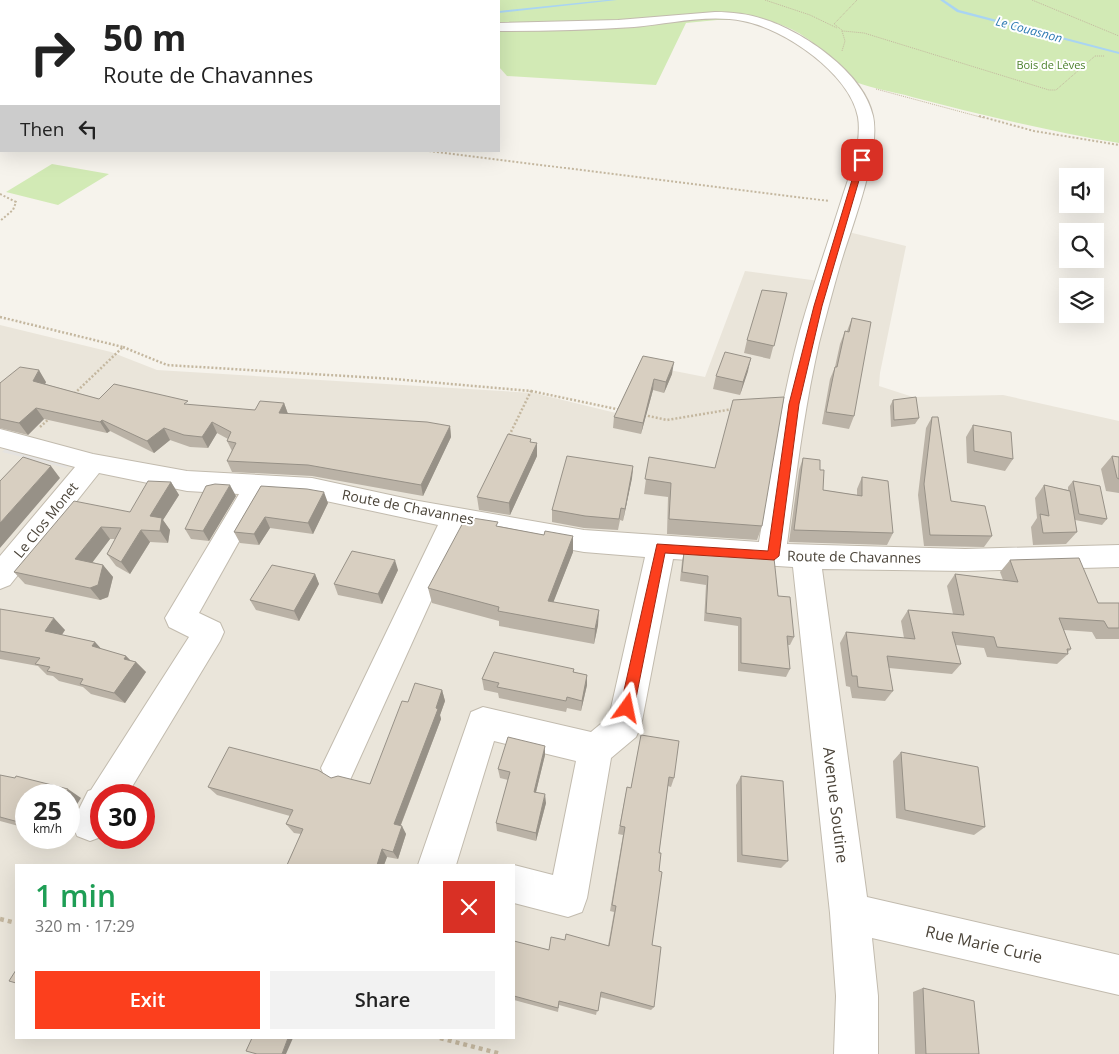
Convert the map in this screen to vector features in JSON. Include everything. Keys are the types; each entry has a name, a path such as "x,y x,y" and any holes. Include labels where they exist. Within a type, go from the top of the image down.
{"street":[{"name":"Avenue Soutine","path":"500,27 610,25 682,17 740,17 764,21 786,31 812,48 850,87 865,113 866,127 862,160 818,306 794,404 790,556 850,913 857,996 856,1054"},
{"name":"Route de Chavannes","path":"11,441 93,463 187,481 312,488 584,541 790,556 965,560 1119,556"},
{"name":"Le Clos Monet","path":"0,577 93,463"},
{"path":"113,784 209,632 180,618 258,484"},
{"path":"338,768 455,517"},
{"path":"515,884 568,898 595,749 624,726 661,548"},
{"path":"437,864 483,723 595,749"},
{"name":"Rue Marie Curie","path":"850,913 1119,975"}],"path":[{"path":"765,0 810,15 843,31 864,33 1049,90 1056,90 1095,56 1105,56"},
{"path":"837,72 845,41 843,31 834,24 857,0"},
{"path":"1032,0 1119,36"},
{"path":"850,87 869,88 907,96 977,118 1034,131 1119,145"},
{"path":"437,152 850,203"},
{"path":"0,194 16,202 13,210 0,221"},
{"path":"0,317 123,347 167,365 394,379 531,391 630,412"},
{"path":"73,396 123,347"},
{"path":"506,442 531,391"},
{"path":"639,414 667,420 738,408"},
{"path":"11,441 51,416"},
{"path":"0,919 15,923"},
{"path":"444,1039 501,1054"}],"shaded area":[{"path":"836,229 906,246 879,386 913,397 1003,395 1119,421 1119,1054 0,1054 0,325 111,352 157,370 534,393 616,413 639,364 705,377 745,271 819,281"},
{"path":"8,447 71,463 66,468 2,452"}],"green space":[{"name":"Bois de Lèves","path":"500,0 1119,0 1119,143 1015,122 862,84 843,75 822,51 807,38 795,31 768,21 739,16 710,17 743,20 686,23 656,85 507,76 500,68"},
{"path":"52,164 109,174 58,205 6,192"}],"building":[{"path":"762,290 787,293 774,346 747,340"},
{"path":"852,318 871,322 854,416 826,412 835,367 837,367 845,331 849,332"},
{"path":"725,352 751,358 743,382 716,376"},
{"path":"643,356 674,362 666,382 654,379 643,423 614,417"},
{"path":"20,367 39,370 33,381 99,399 114,384 188,401 184,404 255,410 260,401 284,403 279,413 427,422 450,426 421,485 308,465 227,461 236,443 227,441 231,432 212,422 202,437 184,435 164,428 147,441 102,420 100,422 36,408 19,423 0,419 0,383"},
{"path":"784,397 762,526 669,519 671,483 645,479 649,457 715,468 733,400"},
{"path":"916,397 919,418 894,420 893,400"},
{"path":"932,417 938,417 951,501 985,506 992,536 930,535 924,484"},
{"path":"973,425 1011,432 1013,459 974,451"},
{"path":"508,434 531,439 530,442 537,443 509,503 477,497"},
{"path":"567,456 633,466 625,509 621,508 619,519 585,516 552,510"},
{"path":"1112,456 1119,457 1119,479 1117,478"},
{"path":"23,457 51,466 0,523 0,481"},
{"path":"803,458 820,460 820,470 824,470 823,490 862,496 862,477 888,481 893,533 794,530"},
{"path":"148,481 171,482 150,516 162,518 160,531 141,530 121,562 107,554 121,528 101,527 75,559 103,565 98,585 90,588 14,572 74,501 130,512"},
{"path":"1073,481 1100,486 1107,519 1079,514"},
{"path":"215,484 230,485 203,531 185,529 206,486"},
{"path":"1044,485 1070,491 1077,532 1043,533 1040,514 1049,516"},
{"path":"261,486 324,492 308,523 265,517 254,534 234,532"},
{"path":"466,517 498,522 496,526 544,535 545,531 573,536 548,601 599,610 595,629 498,611 499,607 428,588"},
{"path":"352,551 395,560 378,594 334,584"},
{"path":"684,552 774,558 778,596 790,597 794,637 787,636 790,669 741,663 741,618 706,613 708,576 682,572"},
{"path":"1079,558 1098,603 1119,603 1119,628 1108,628 1104,621 1059,618 1071,649 1067,649 1068,654 997,647 994,637 952,632 961,664 887,656 893,691 858,687 857,676 852,676 846,632 915,639 908,610 964,615 955,574 1018,582 1010,560"},
{"path":"272,565 315,574 294,611 250,600"},
{"path":"0,609 54,618 45,631 95,642 92,646 126,656 124,659 136,662 114,693 80,684 83,679 47,671 50,667 35,664 40,658 0,651"},
{"path":"494,652 574,669 573,672 587,675 582,701 567,697 566,701 497,687 499,683 482,679"},
{"path":"415,683 442,690 436,708 438,709 394,824 402,826 393,852 382,849 377,864 287,864 303,829 286,824 293,810 208,787 229,747 318,770 331,778 338,776 370,784 402,701 408,702"},
{"path":"641,735 679,741 674,778 669,777 659,853 661,853 659,871 662,872 652,945 661,947 654,1007 601,992 598,1011 559,1001 558,1008 515,996 515,941 549,950 551,937 565,940 566,934 609,946 616,906 612,905 625,827 620,826 627,787 631,788"},
{"path":"508,737 545,746 534,792 545,794 536,833 496,823 510,772 498,769"},
{"path":"901,752 978,767 985,827 905,810"},
{"path":"0,775 15,778 16,776 48,784 15,784 15,821 0,817"},
{"path":"741,776 783,781 788,861 742,855"},
{"path":"15,972 15,983 9,981"},
{"path":"923,988 974,1001 979,1054 926,1054"},
{"path":"252,1039 288,1039 282,1054 257,1054 246,1051"}],"waterway":[{"name":"Le Couasnon","path":"500,12 615,0"},
{"name":"Le Couasnon","path":"942,0 958,11 1119,53"}],"route":[{"path":"627,708 661,548 774,556 773,545 794,404 818,306 862,160"}]}
